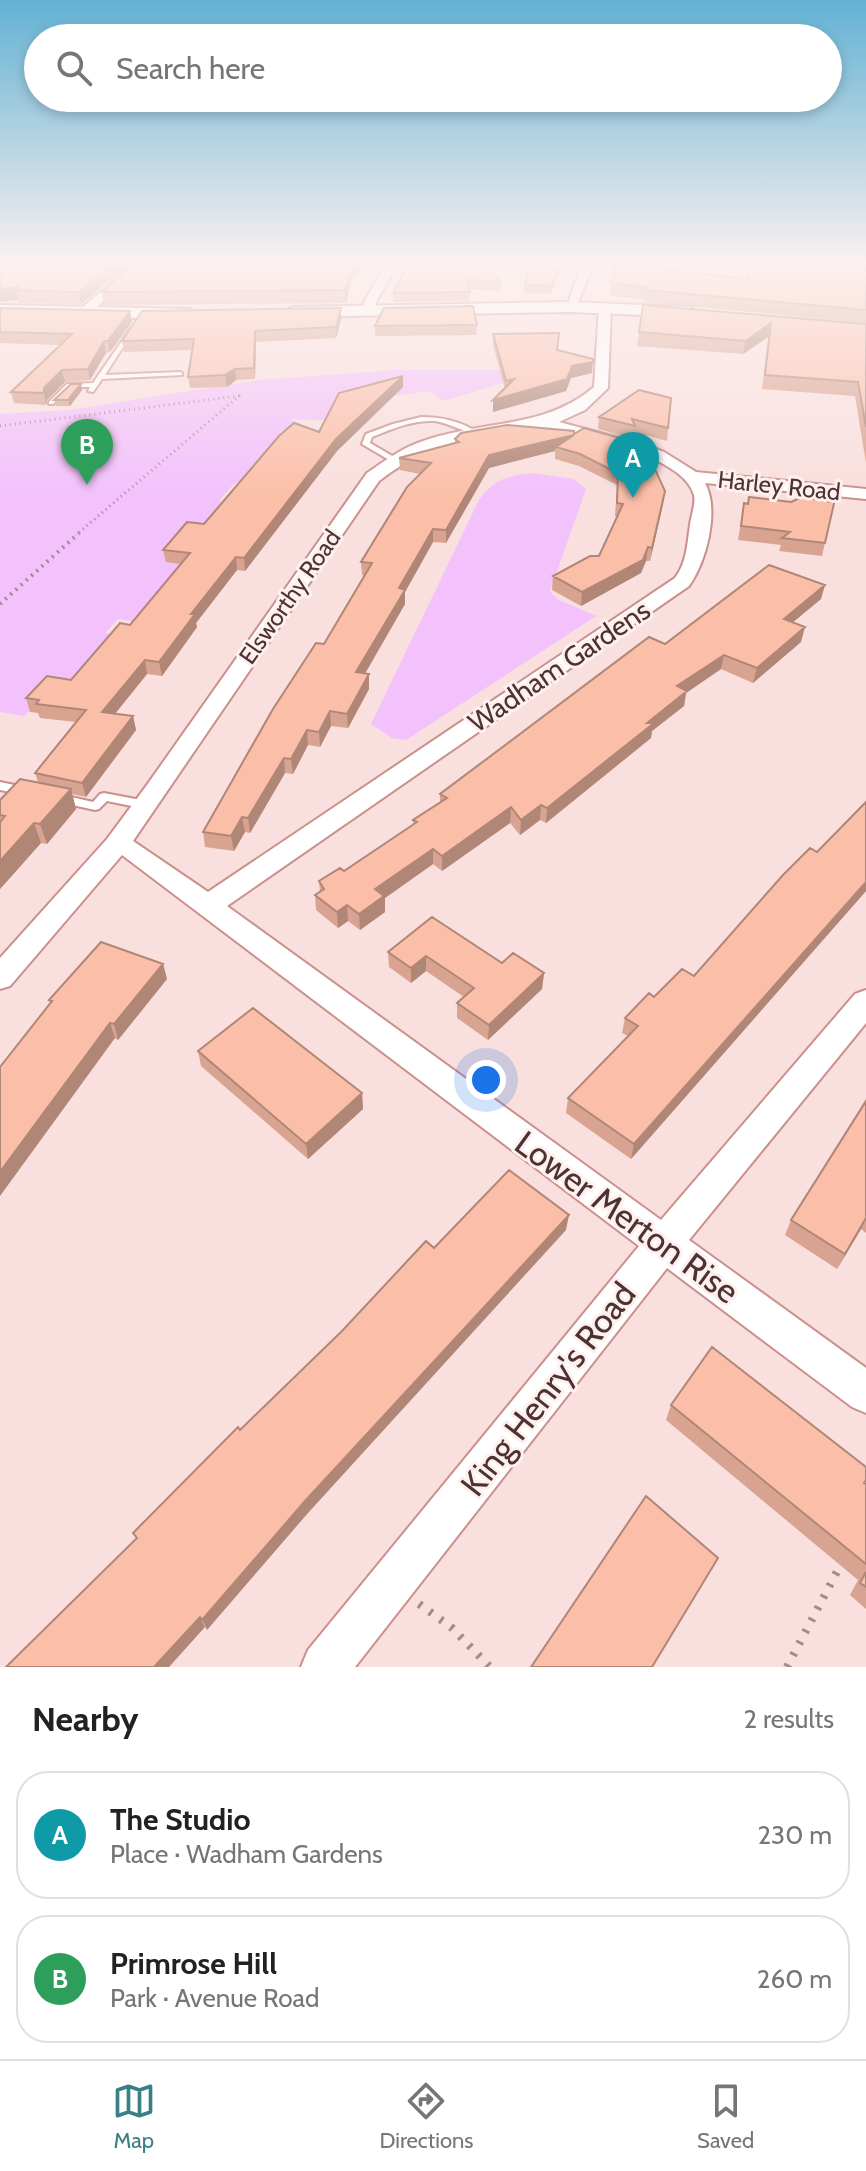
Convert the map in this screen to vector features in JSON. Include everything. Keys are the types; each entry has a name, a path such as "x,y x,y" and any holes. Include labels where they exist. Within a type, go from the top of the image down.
{"street":[{"name":"Elsworthy Road","path":"0,978 116,845 146,805 373,477 391,459 419,445 571,413 601,388 603,341"},
{"path":"539,422 639,448 691,477"},
{"name":"Harley Road","path":"691,477 866,494"},
{"name":"Wadham Gardens","path":"207,906 682,582 693,567 703,496 691,477"},
{"name":"Lower Merton Rise","path":"116,845 131,849 866,1393"},
{"name":"King Henry's Road","path":"325,1667 664,1243 866,1002"}],"lane":[{"path":"51,403 69,385 93,388 124,341"},
{"path":"100,377 180,374"},
{"path":"391,459 366,444 369,436 416,419 442,417 473,432"},
{"path":"0,786 95,806 104,797 146,805"}],"path":[{"path":"0,426 239,396 128,489 0,604"},
{"path":"787,1667 844,1557"},
{"path":"392,1584 451,1627 490,1667"}],"shaded area":[{"path":"395,370 544,370 444,401 431,392 423,392 393,396 321,420 290,419 301,424 294,428 261,485 235,483 220,499 221,504 234,507 193,566 144,623 118,619 105,633 123,637 85,682 63,678 24,716 0,712 0,414 69,410 259,380"},
{"path":"534,473 574,479 586,489 550,591 557,599 596,616 406,740 392,738 371,724 479,500 502,479"}],"building":[{"path":"65,341 108,341 104,341 88,369 62,370 44,388 44,393 11,392"},
{"path":"194,341 255,341 254,368 235,369 225,375 188,377"},
{"path":"495,341 558,341 557,350 593,359 593,362 572,366 567,379 493,400 514,379 506,381"},
{"path":"769,341 866,341 866,427 858,382 765,375"},
{"path":"403,376 336,439 244,558 236,557 191,614 195,614 159,662 145,660 102,712 133,716 82,783 35,773 86,710 36,704 39,700 26,698 47,676 71,680 120,623 130,625 190,553 163,550 187,522 204,524 279,436 294,423 319,432 339,393"},
{"path":"71,384 81,384 68,400 54,400"},
{"path":"639,390 671,398 668,428 632,419 635,426 599,417"},
{"path":"507,425 574,431 574,434 584,428 644,445 665,491 652,548 648,547 643,560 582,592 553,576 590,556 599,556 623,504 617,503 618,473 580,454 556,447 574,435 489,455 446,530 433,529 399,588 405,590 356,672 369,674 347,714 330,711 319,732 307,730 291,759 284,758 248,818 242,817 231,836 203,832 273,709 316,643 324,644 372,563 361,562 407,487 431,463 399,458 459,442 455,439 461,433"},
{"path":"749,497 791,502 802,497 831,502 835,499 825,543 782,538 790,532 741,526 744,503 748,504"},
{"path":"769,565 825,585 784,619 805,627 757,668 724,655 677,686 687,691 647,723 654,723 547,808 541,805 521,820 511,807 442,856 433,849 375,889 384,896 359,914 347,905 337,912 315,895 324,889 319,881 340,868 344,871 417,822 413,820 447,798 440,794 649,637 665,644"},
{"path":"20,779 71,789 40,824 34,823 0,861 0,822 5,816 0,815 0,800"},
{"path":"866,802 866,882 634,1144 568,1098 638,1026 625,1018 649,993 654,997 682,969 694,976 783,875 810,848 817,852"},
{"path":"432,917 502,963 513,953 544,973 489,1025 457,1003 474,988 426,956 411,968 388,952"},
{"path":"101,942 163,964 114,1024 110,1023 0,1172 0,1067 52,1001 49,1000"},
{"path":"253,1008 362,1093 306,1144 198,1051"},
{"path":"866,1101 866,1218 845,1254 791,1220"},
{"path":"509,1170 569,1215 305,1501 202,1620 200,1617 154,1667 6,1667 137,1538 133,1533 238,1427 240,1430 342,1331 426,1241 434,1248"},
{"path":"712,1347 866,1467 866,1564 671,1405"},
{"path":"646,1496 718,1558 652,1667 531,1667"},
{"path":"866,1572 866,1587 860,1583"}],"place":[{"name":"Primrose Hill","path":"87,485"},
{"name":"The Studio","path":"633,498"}]}
